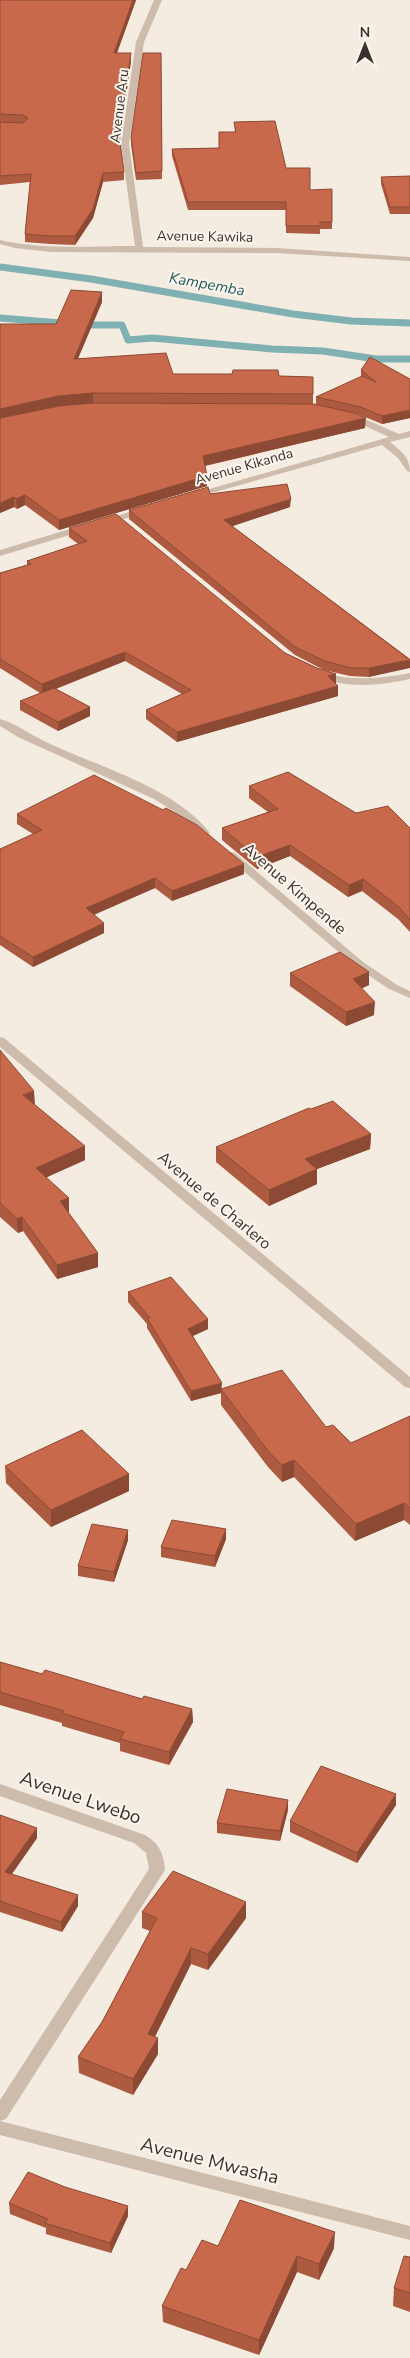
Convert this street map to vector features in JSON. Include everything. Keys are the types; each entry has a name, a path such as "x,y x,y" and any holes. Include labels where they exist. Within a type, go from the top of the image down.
{"street":[{"name":"Avenue Aru","path":"139,248 125,144 140,42 158,0"},
{"name":"Avenue Kawika","path":"0,242 43,248 232,249 364,254 410,259"},
{"path":"344,414 360,419 396,437"},
{"name":"Avenue Kikanda","path":"183,498 410,434"},
{"path":"383,441 401,456 410,469"},
{"path":"0,553 122,521 155,506"},
{"path":"314,672 333,680 366,684 410,676"},
{"name":"Avenue Kimpende","path":"0,722 34,741 159,799 179,811 359,964 392,987 410,995"},
{"name":"Avenue de Charlero","path":"0,1041 410,1384"},
{"name":"Avenue Lwebo","path":"0,1790 147,1842 153,1847 157,1858 157,1870 0,2114"},
{"name":"Avenue Mwasha","path":"0,2128 410,2233"}],"building":[{"path":"0,0 133,0 114,53 131,53 119,135 124,172 103,173 93,209 75,236 25,234 31,174 0,176 0,122 23,123 28,118 23,115 0,114"},
{"path":"143,53 161,53 162,171 136,173 131,137"},
{"path":"275,121 286,168 310,168 310,190 332,189 332,222 320,222 320,226 286,226 286,202 188,202 172,149 219,148 219,132 236,132 234,122"},
{"path":"410,176 410,207 390,207 381,177"},
{"path":"71,290 102,292 74,359 166,353 173,374 232,374 233,370 278,370 279,376 313,377 313,394 93,393 58,396 0,409 0,324 56,324"},
{"path":"370,357 410,379 410,410 382,416 361,407 316,397 362,376 376,382 361,370"},
{"path":"93,403 314,404 354,413 366,418 203,456 207,476 59,520 25,495 0,503 0,418 59,406"},
{"path":"287,484 291,499 224,520 410,660 369,668 351,668 325,661 295,647 129,510 208,487 210,494"},
{"path":"116,514 285,653 317,668 336,674 328,676 338,686 177,732 146,710 191,690 125,652 42,684 0,659 0,573 31,564 27,561 87,541 69,528"},
{"path":"54,688 90,707 58,722 20,701"},
{"path":"288,772 356,813 388,806 410,828 410,920 399,907 363,879 349,885 290,845 257,857 222,828 278,809 249,786"},
{"path":"94,775 163,810 166,808 197,825 244,864 172,891 155,878 86,908 104,923 33,957 0,936 0,849 42,830 17,814"},
{"path":"340,952 369,972 353,979 375,1002 346,1012 290,973"},
{"path":"0,1050 34,1091 23,1095 85,1146 36,1168 69,1198 60,1201 98,1253 57,1265 22,1217 17,1219 0,1203"},
{"path":"333,1101 371,1134 305,1159 317,1169 269,1190 216,1147 309,1108 311,1109"},
{"path":"171,1277 208,1319 188,1329 222,1383 191,1391 147,1318 150,1318 128,1292"},
{"path":"282,1370 326,1427 333,1425 351,1443 410,1416 410,1508 404,1503 356,1524 294,1460 282,1465 268,1451 221,1389"},
{"path":"82,1430 129,1474 51,1510 5,1466"},
{"path":"172,1520 226,1529 215,1556 161,1547"},
{"path":"92,1524 128,1530 114,1572 78,1566"},
{"path":"0,1662 42,1674 45,1670 142,1699 144,1696 192,1709 169,1752 120,1739 124,1732 62,1713 64,1711 0,1692"},
{"path":"321,1766 396,1794 357,1853 290,1821"},
{"path":"227,1789 288,1800 280,1831 217,1823"},
{"path":"0,1815 37,1828 5,1872 78,1895 61,1922 0,1901"},
{"path":"173,1871 246,1902 208,1954 191,1948 148,2034 158,2038 133,2079 78,2057 102,2022 157,1918 142,1912"},
{"path":"28,2172 65,2187 128,2206 110,2243 45,2223 48,2219 9,2203"},
{"path":"240,2200 335,2232 319,2264 297,2256 259,2340 162,2306 181,2268 186,2270 202,2240 218,2246"},
{"path":"404,2256 410,2257 410,2293 394,2288"}],"waterway":[{"name":"Kampemba","path":"0,267 91,279 293,314 351,321 410,323"},
{"path":"0,318 85,325 122,325 128,340 152,338 272,349 323,351 376,359 410,359"}]}
